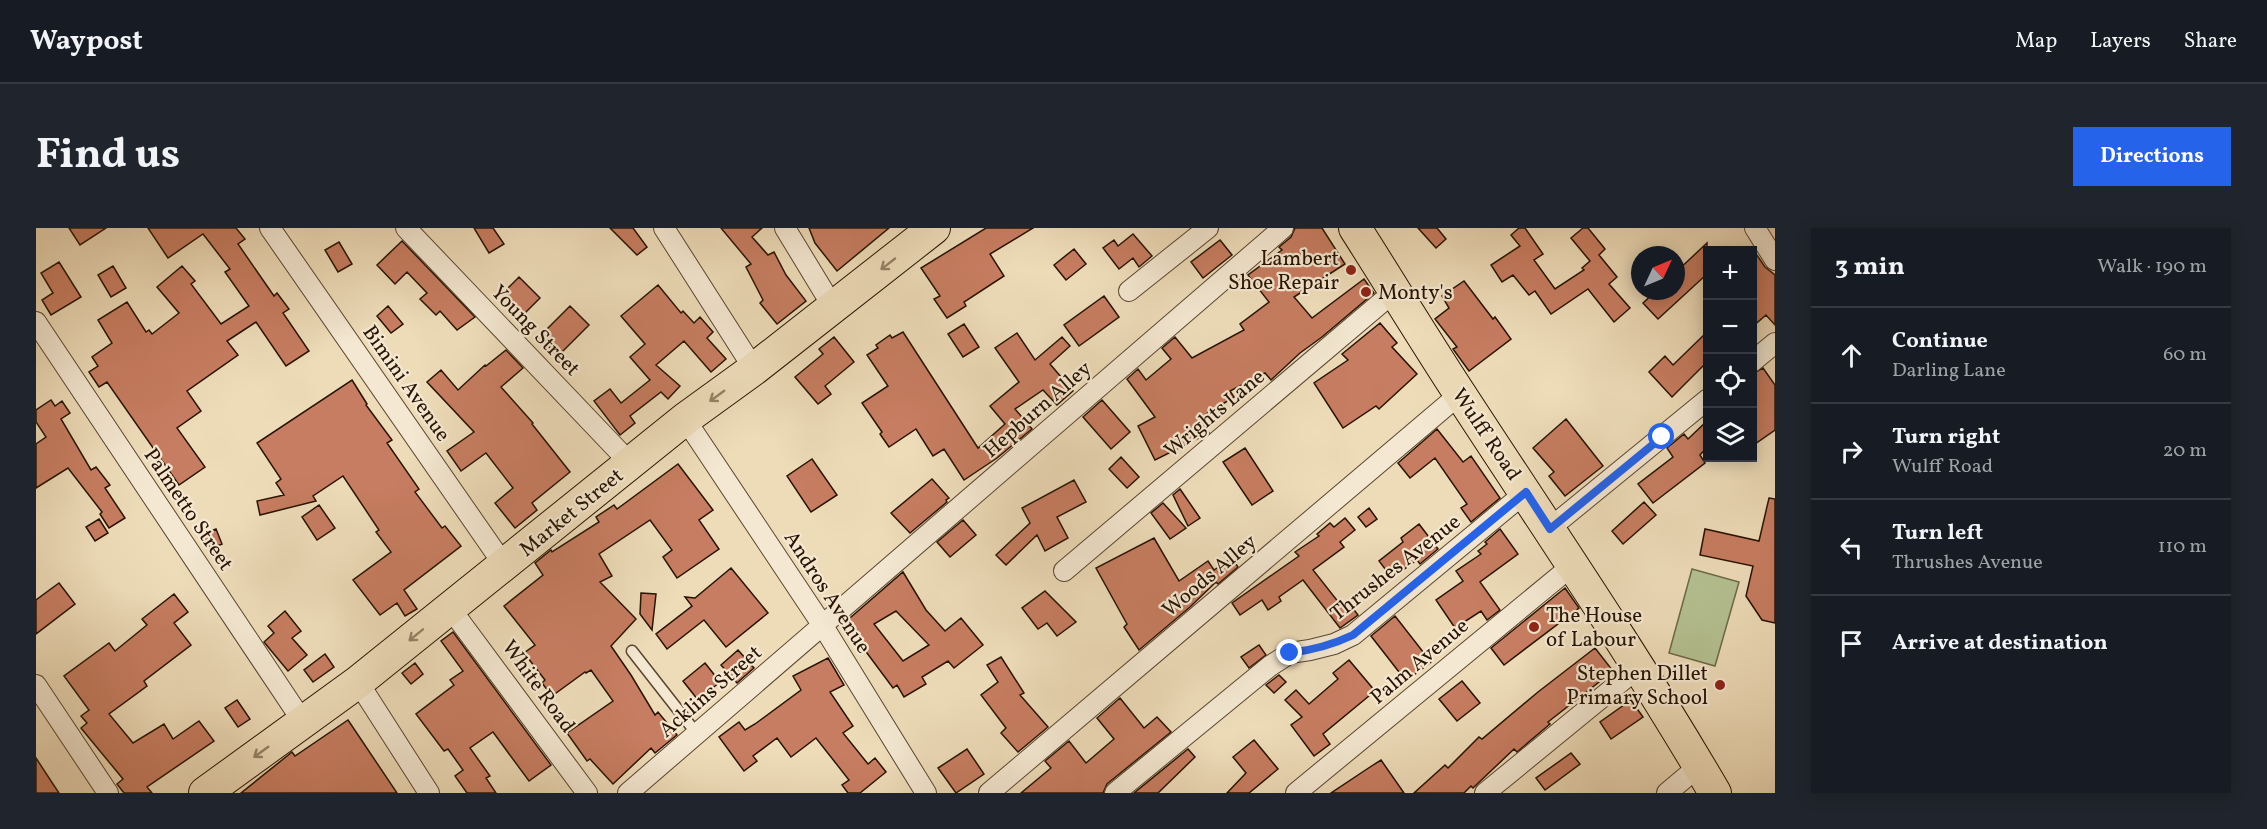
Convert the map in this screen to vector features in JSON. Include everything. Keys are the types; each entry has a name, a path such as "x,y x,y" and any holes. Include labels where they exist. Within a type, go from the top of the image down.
{"main road":[{"name":"Market Street","path":"205,793 358,682 685,419 754,369 934,228"},
{"name":"Wulff Road","path":"1355,228 1460,394 1639,667 1715,793"}],"street":[{"name":"Bimini Avenue","path":"270,228 504,565"},
{"name":"Young Street","path":"406,228 631,464"},
{"path":"664,228 754,369"},
{"path":"785,228 833,306"},
{"path":"1129,291 1208,228"},
{"name":"Hepburn Alley","path":"823,626 1283,228"},
{"path":"1755,228 1775,260"},
{"name":"Wrights Lane","path":"1064,571 1395,291"},
{"name":"Palmetto Street","path":"36,322 303,722"},
{"path":"1757,358 1775,343"},
{"name":"Woods Alley","path":"989,793 1460,394"},
{"path":"1550,529 1703,402"},
{"name":"Andros Avenue","path":"685,419 823,626 926,793"},
{"name":"Thrushes Avenue","path":"1115,793 1270,666 1290,653 1310,651 1334,644 1353,635 1526,492"},
{"name":"Palm Avenue","path":"1296,793 1573,565"},
{"name":"White Road","path":"450,608 587,793"},
{"name":"Acklins Street","path":"628,793 823,626"},
{"path":"1485,793 1639,667"},
{"path":"358,682 429,793"},
{"path":"36,685 108,793"},
{"path":"1667,793 1699,766"}],"lane":[{"path":"632,651 697,734"}],"green space":[{"path":"1692,569 1739,582 1715,666 1669,653"}],"building":[{"path":"69,228 106,228 80,245"},
{"path":"148,228 236,228 245,239 238,244 274,296 277,293 289,309 283,313 309,351 286,366 256,322 227,341 238,355 187,391 201,411 177,428 205,467 179,485 107,382 99,387 89,372 98,366 92,357 112,343 98,320 127,302 146,332 149,330 152,334 179,313 157,287 182,266 195,281 191,284 221,324 249,306 225,272 230,269 203,234 168,258"},
{"path":"474,228 493,228 504,244 489,253"},
{"path":"610,228 633,228 647,247 637,255"},
{"path":"721,228 762,228 752,237 768,255 774,252 786,275 806,301 777,324 760,303 763,300 746,267 751,264"},
{"path":"809,228 889,228 837,271 815,243"},
{"path":"986,228 1033,228 990,254 1004,276 964,302 966,306 947,318 934,299 940,296 921,268"},
{"path":"1295,228 1322,228 1345,264 1294,297 1312,318 1364,279 1374,293 1300,353 1271,380 1265,373 1230,391 1234,397 1200,418 1209,433 1155,460 1138,426 1155,417 1127,379 1138,369 1146,380 1171,359 1162,348 1175,337 1192,358 1244,330 1240,324 1269,302 1248,275 1282,250 1279,247 1291,237"},
{"path":"1418,228 1437,228 1446,239 1436,248"},
{"path":"1519,228 1525,228 1543,254 1534,260 1555,289 1584,270 1582,268 1590,261 1571,238 1583,228 1588,228 1605,249 1599,255 1617,277 1609,284 1630,308 1614,322 1588,289 1551,314 1535,291 1529,295 1513,275 1502,282 1491,265 1520,246 1511,235"},
{"path":"1133,234 1152,256 1139,267 1133,258 1119,269 1103,248 1114,240 1118,246"},
{"path":"1220,240 1232,255 1203,278 1191,262"},
{"path":"402,241 475,317 457,330 440,311 436,315 420,299 427,293 407,272 395,284 377,265"},
{"path":"339,242 352,264 338,272 325,250"},
{"path":"1703,247 1703,278 1685,294 1685,264"},
{"path":"1074,249 1086,264 1066,280 1054,265"},
{"path":"1757,255 1765,267 1775,275 1775,325 1766,315 1757,323"},
{"path":"59,262 81,297 51,315 42,300 53,293 41,273"},
{"path":"113,266 126,288 111,297 98,275"},
{"path":"519,277 540,298 523,315 502,294"},
{"path":"1464,281 1511,339 1469,371 1453,349 1457,347 1435,319 1449,308 1442,296"},
{"path":"658,285 681,313 683,311 694,323 700,317 713,332 707,338 726,359 711,372 684,341 656,365 680,386 668,399 661,392 630,416 635,423 620,435 594,401 610,389 621,403 650,380 630,357 645,344 621,316"},
{"path":"1104,296 1119,317 1079,346 1064,325"},
{"path":"1646,300 1679,300 1658,319 1643,303"},
{"path":"388,306 403,324 391,333 377,316"},
{"path":"570,306 589,325 558,356 539,337"},
{"path":"1380,323 1397,343 1392,347 1417,374 1379,409 1376,406 1343,428 1314,383 1348,360 1342,354"},
{"path":"964,324 979,347 963,357 948,334"},
{"path":"903,332 978,448 1005,424 990,406 1019,382 995,348 1017,333 1035,360 1062,337 1070,346 1050,364 1073,391 1057,405 1043,390 1015,409 1032,429 997,458 964,480 944,449 933,456 916,429 889,447 880,434 882,432 862,403 888,386 867,355 878,348 876,345 890,335 892,338"},
{"path":"1703,336 1703,366 1672,397 1649,372 1665,356 1673,365"},
{"path":"834,337 854,362 825,386 831,394 818,404 795,377 823,354 819,349"},
{"path":"506,350 523,368 501,387 533,423 570,472 532,503 537,510 515,528 495,503 513,488 486,453 461,471 447,451 474,432 427,382 441,370 458,390 485,365"},
{"path":"1763,368 1775,385 1775,430 1757,443 1757,408 1757,371"},
{"path":"352,380 366,405 392,440 387,443 419,489 415,492 442,528 445,526 461,546 404,590 417,609 405,616 397,603 380,615 353,580 391,552 376,532 379,530 343,476 313,496 316,501 260,515 257,501 284,495 276,483 281,479 257,443"},
{"path":"51,400 55,406 62,401 70,413 61,419 91,470 96,467 110,485 105,488 125,518 109,528 100,514 102,512 68,468 36,488 36,444 46,437 36,422 36,410"},
{"path":"1102,400 1130,432 1111,449 1083,417"},
{"path":"1566,419 1603,466 1565,496 1549,476 1554,472 1533,448"},
{"path":"1703,425 1703,452 1700,455 1705,463 1653,503 1638,484 1673,457 1667,448 1684,434 1688,439"},
{"path":"1437,429 1463,462 1471,456 1500,498 1471,522 1461,508 1467,504 1435,458 1410,478 1398,463"},
{"path":"1245,448 1273,491 1252,505 1223,462"},
{"path":"1121,457 1139,477 1127,488 1109,469"},
{"path":"812,459 837,495 811,512 787,476"},
{"path":"678,464 713,510 699,520 719,549 677,578 663,557 672,550 650,520 599,554 612,576 600,582 636,619 611,646 655,715 658,712 677,735 655,753 651,748 613,784 590,759 587,761 567,733 613,701 591,670 552,696 542,683 545,680 524,653 535,645 504,606 543,575 535,563 551,550 552,552 599,522 596,517 614,505 617,509"},
{"path":"932,479 949,498 910,533 891,513"},
{"path":"1074,480 1086,502 1057,517 1068,538 1045,551 1037,535 1006,565 996,555 1030,523 1022,508"},
{"path":"1180,489 1200,518 1188,526 1173,495"},
{"path":"1769,498 1775,499 1775,623 1762,620 1746,596 1753,566 1700,555 1705,529 1759,541"},
{"path":"1644,502 1656,515 1623,544 1612,531"},
{"path":"1163,503 1186,528 1170,539 1151,513"},
{"path":"319,505 335,528 317,540 302,517"},
{"path":"1369,508 1377,519 1366,527 1358,517"},
{"path":"1345,518 1355,530 1340,542 1344,547 1313,570 1343,608 1349,603 1358,615 1340,628 1303,580 1279,597 1281,601 1268,610 1262,600 1240,615 1232,603 1299,556 1295,552 1319,536 1317,534 1330,523 1334,527"},
{"path":"99,519 108,533 95,541 86,527"},
{"path":"963,520 976,535 950,557 937,542"},
{"path":"1419,524 1438,549 1420,564 1417,560 1392,578 1379,561 1403,542 1401,538"},
{"path":"216,529 222,544 210,549 203,534"},
{"path":"1500,529 1518,554 1480,582 1500,610 1487,620 1481,611 1455,628 1436,600 1463,581 1456,571 1481,554 1478,551"},
{"path":"1154,538 1179,581 1208,561 1214,570 1232,558 1238,567 1218,584 1216,582 1139,650 1124,627 1127,624 1096,568"},
{"path":"731,568 768,613 726,647 704,620 667,649 656,634 692,606 685,597 695,598"},
{"path":"903,572 926,610 945,631 961,618 983,645 954,668 948,661 922,677 926,684 904,697 897,685 893,688 864,649 866,647 843,624","holes":["896,611 929,645 903,661 874,624"]},
{"path":"59,583 75,604 36,634 36,600"},
{"name":"The House of Labour","path":"1565,588 1579,608 1504,665 1491,648"},
{"path":"1045,591 1076,622 1057,636 1047,623 1038,629 1022,608"},
{"path":"641,593 656,594 652,630 640,614"},
{"path":"174,594 188,612 174,623 191,645 144,681 147,686 109,714 133,743 164,724 173,739 199,721 214,741 147,787 152,793 124,793 117,784 123,779 81,728 87,723 81,716 89,710 64,676 109,643 115,651 147,625 142,619"},
{"path":"285,611 301,631 292,638 307,655 288,671 264,642 274,633 268,626"},
{"path":"1395,616 1431,662 1406,681 1371,636"},
{"path":"453,632 551,765 529,781 493,732 470,748 490,776 486,778 496,793 467,793 455,776 463,770 448,749 444,751 416,714 454,685 450,680 463,671 441,641"},
{"path":"1259,645 1266,655 1249,668 1241,657"},
{"path":"1595,648 1613,671 1548,722 1550,724 1517,752 1514,749 1473,788 1471,786 1464,793 1414,793 1445,765 1448,768 1479,737 1482,739"},
{"path":"738,650 754,668 737,683 721,665"},
{"path":"325,654 334,667 313,682 304,670"},
{"path":"1001,657 1024,693 1020,695 1048,727 1018,752 1001,733 1006,728 981,695 998,682 987,665"},
{"path":"828,658 844,685 830,692 853,726 843,733 868,764 875,758 886,772 860,793 848,793 842,785 849,780 816,738 791,757 777,738 753,756 757,761 744,771 719,737 739,722 745,730 755,724 801,690 793,676"},
{"path":"1349,660 1375,691 1323,734 1330,744 1314,756 1291,725 1302,717 1285,700 1296,690 1309,704 1338,679 1333,673"},
{"path":"415,663 423,674 411,684 402,673"},
{"path":"705,663 720,682 698,700 683,681"},
{"path":"1279,675 1286,682 1274,693 1266,685"},
{"path":"1462,681 1480,703 1457,721 1439,699"},
{"path":"1120,698 1144,728 1157,717 1171,732 1107,784 1103,793 1021,793 1051,768 1045,761 1069,741 1086,763 1114,739 1097,718"},
{"path":"237,700 250,719 238,727 225,708"},
{"path":"1631,700 1643,717 1611,739 1600,722"},
{"path":"348,720 397,793 241,793 292,752 295,756"},
{"path":"1254,740 1278,769 1249,793 1227,793 1246,773 1233,757"},
{"path":"967,749 984,774 956,793 938,768"},
{"path":"1188,749 1195,757 1158,793 1134,793"},
{"path":"1571,753 1580,764 1545,790 1536,778"},
{"path":"36,758 51,781 59,793 36,793"},
{"path":"1381,760 1404,793 1331,793 1367,769"}],"place":[{"name":"Lambert Shoe Repair","path":"1351,270"},
{"name":"Monty's","path":"1366,292"},
{"name":"The House of Labour","path":"1534,627"},
{"name":"Stephen Dillet Primary School","path":"1720,685"}],"route":[{"path":"1290,653 1310,651 1334,644 1353,635 1526,492 1550,529 1662,437"}]}
